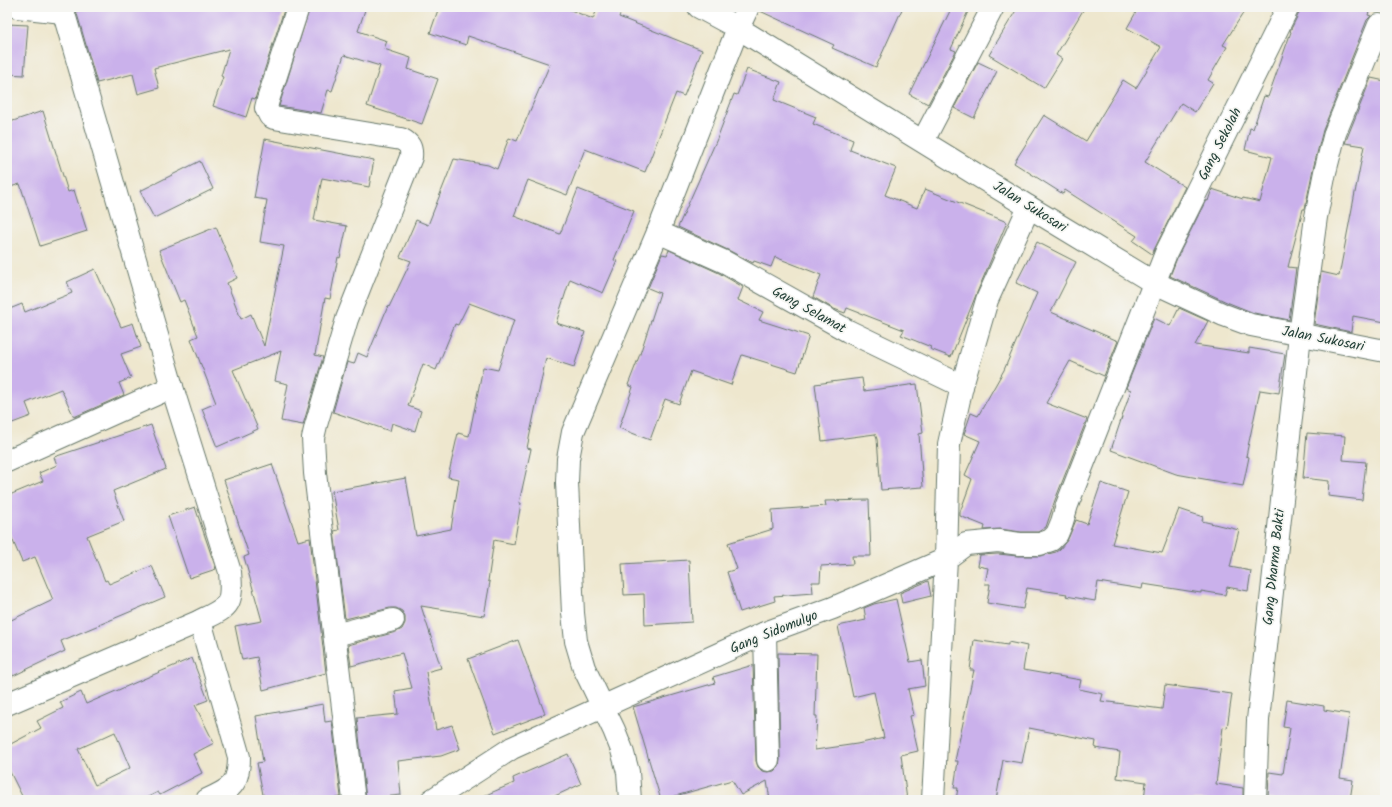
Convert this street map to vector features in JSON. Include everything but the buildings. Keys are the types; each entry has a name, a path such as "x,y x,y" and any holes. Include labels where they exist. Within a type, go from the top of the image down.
{"street":[{"path":"7,704 200,622 224,609 228,604 230,596 230,572 172,387 63,10 17,7"},
{"path":"298,7 268,100 266,108 270,116 274,118 401,139 411,146 412,152 347,319 313,438 314,473 354,800"},
{"name":"Jalan Sukosari","path":"699,7 738,28 1154,282 1224,315 1251,324 1385,351"},
{"path":"630,800 628,772 622,750 584,668 576,641 567,510 566,482 568,459 573,432 658,232 738,28 748,7"},
{"path":"923,141 993,7"},
{"name":"Gang Sekolah","path":"946,559 966,544 998,541 1020,544 1040,544 1051,540 1057,534 1166,253 1288,7"},
{"name":"Gang Dharma Bakti","path":"1255,800 1258,720 1300,335 1316,216 1335,133 1379,25"},
{"path":"933,800 946,559 949,444 962,386 988,300 1029,207"},
{"name":"Gang Selamat","path":"658,232 725,262 848,331 962,386"},
{"path":"7,461 172,387"},
{"name":"Gang Sidomulyo","path":"432,800 512,748 765,633 833,608 946,559"},
{"path":"335,635 393,620"},
{"path":"200,622 239,757 237,776 233,784 226,792 207,800"},
{"path":"765,633 768,760"}]}
